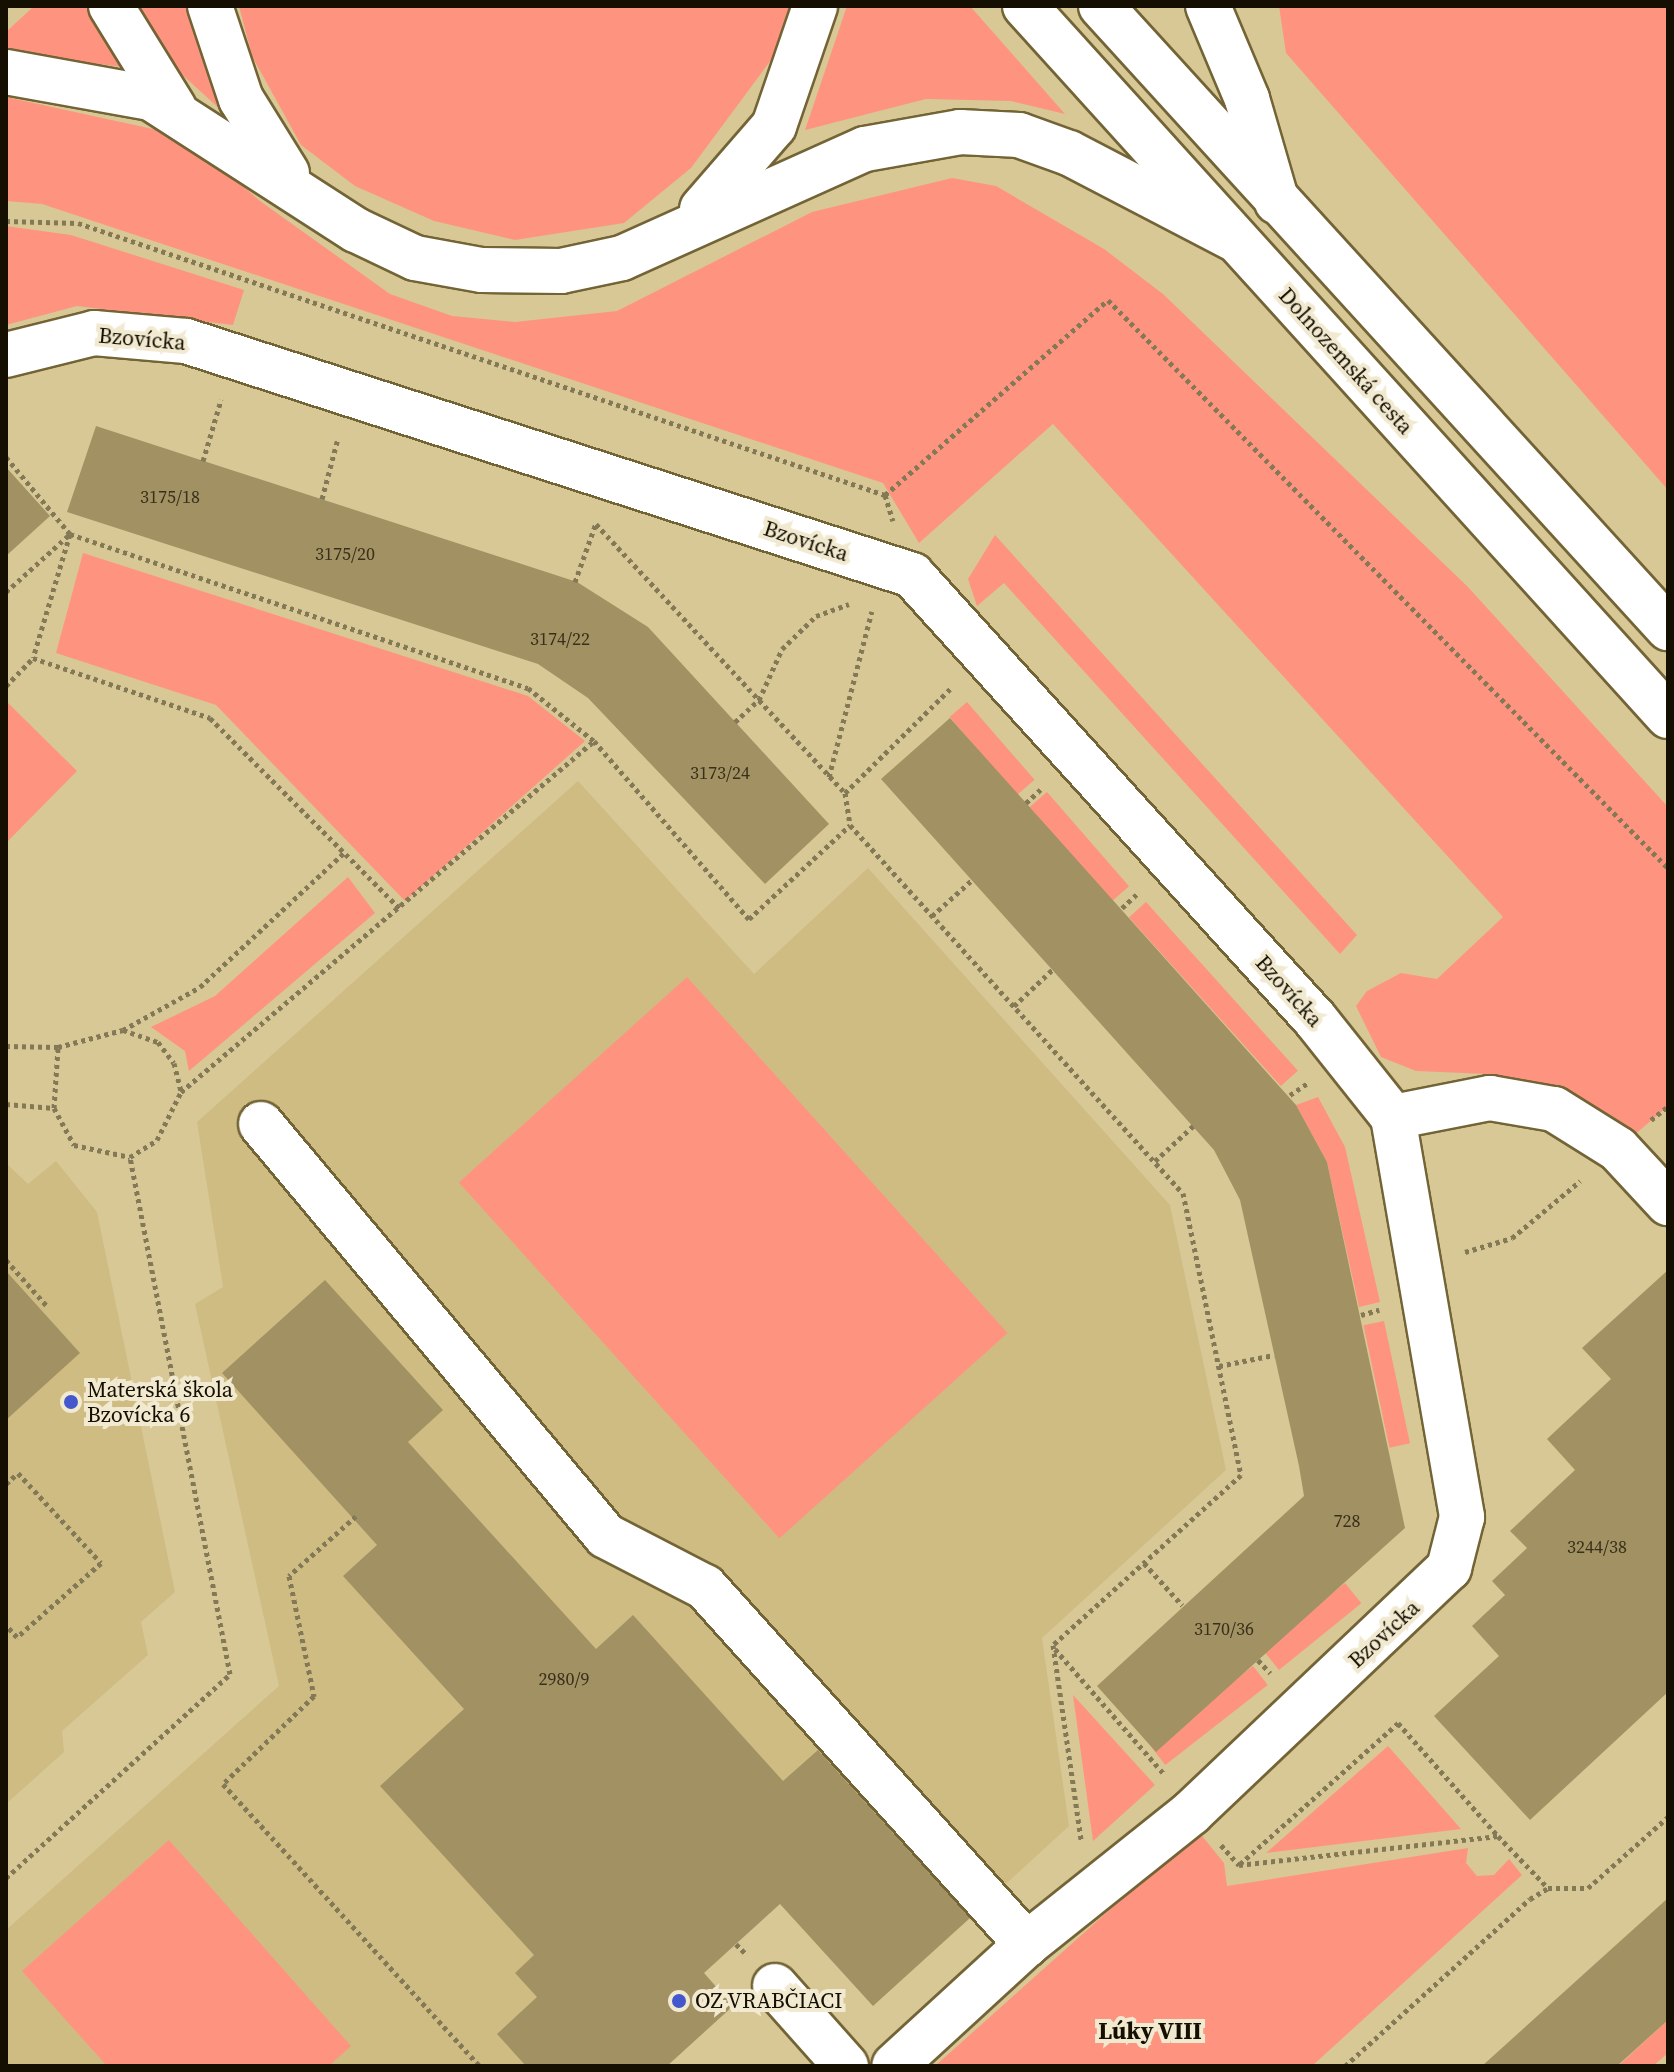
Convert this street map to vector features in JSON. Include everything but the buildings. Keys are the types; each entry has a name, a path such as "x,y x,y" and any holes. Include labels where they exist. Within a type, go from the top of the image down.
{"street":[{"path":"111,6 174,108"},
{"path":"681,232 774,126 815,6"},
{"name":"Dolnozemská cesta","path":"1025,6 1668,716"},
{"path":"1101,6 1668,628"},
{"path":"1208,6 1247,99 1277,202"},
{"path":"209,8 241,99 296,186"},
{"path":"6,72 126,89 174,108 382,243 482,270 594,266 681,232 865,149 960,132 1019,135 1069,153 1234,239"},
{"name":"Bzovícka","path":"6,355 94,333 186,341 912,575 1315,1019 1393,1117 1462,1517 1449,1568 1182,1798 1100,1889 1027,1944 894,2066"},
{"path":"1393,1117 1490,1098 1554,1109 1618,1149 1668,1203"},
{"path":"261,1124 606,1536 705,1587 1027,1944"},
{"path":"775,1986 846,2066"}],"path":[{"path":"6,221 78,223 885,495 1108,300 1557,763 1668,868"},
{"path":"203,461 225,388"},
{"path":"322,499 342,425"},
{"path":"6,457 70,534 528,688 594,741 749,919 850,825"},
{"path":"585,512 845,793 850,825 1183,1193 1241,1475 1055,1649"},
{"path":"575,582 596,523"},
{"path":"6,592 70,534"},
{"path":"6,686 33,658 70,534"},
{"path":"844,595 885,610"},
{"path":"735,722 759,700 782,649 816,616 859,601"},
{"path":"829,777 873,606"},
{"path":"33,658 210,718 402,911"},
{"path":"845,793 960,680"},
{"path":"58,1047 54,1108 74,1145 130,1157 157,1140 181,1092 402,911 594,741"},
{"path":"1026,803 1050,781"},
{"path":"6,1046 58,1047 123,1030 200,987 345,852"},
{"path":"932,916 972,880"},
{"path":"1122,908 1148,885"},
{"path":"1014,1006 1053,969"},
{"path":"123,1030 158,1042 174,1063 181,1092"},
{"path":"6,1104 54,1108"},
{"path":"1420,1265 1512,1238 1668,1106"},
{"path":"1155,1161 1193,1126"},
{"path":"6,1878 230,1674 130,1157"},
{"path":"6,1260 47,1306"},
{"path":"1219,1366 1274,1355"},
{"path":"6,1484 18,1473 101,1563 17,1637 6,1625"},
{"path":"356,1516 289,1576 314,1696 223,1784 480,2066"},
{"path":"1144,1563 1182,1605"},
{"path":"1055,1649 1239,1865"},
{"path":"1055,1649 1085,1864 1100,1889"},
{"path":"1239,1865 1398,1723 1548,1888"},
{"path":"1345,2066 1548,1888 1588,1888 1668,1817"},
{"path":"1239,1865 1498,1836"}],"shaded area":[{"path":"34,6 90,6 124,67 6,53 6,32"},
{"path":"136,6 188,6 227,104 221,110 167,61"},
{"path":"239,6 791,6 788,37 691,168 624,223 515,240 434,221 355,186 301,145 252,56"},
{"path":"847,6 970,6 1065,114 1011,101 926,99 805,130"},
{"path":"1279,6 1668,6 1668,490 1286,53"},
{"path":"6,97 185,136 260,201 390,294 452,316 515,322 617,311 812,212 952,178 996,186 1104,249 1163,294 1468,587 1668,807 1668,1106 1618,1149 1490,1098 1487,1074 1416,1071 1381,1057 1356,1006 1367,991 1401,973 1437,979 1503,917 1053,424 919,543 883,483 42,204 6,201"},
{"path":"6,226 71,235 244,290 233,325 77,306 6,325"},
{"path":"995,535 1357,935 1340,954 1004,583 977,606 968,579"},
{"path":"83,553 528,696 585,741 405,901 216,705 56,653"},
{"path":"6,701 77,771 6,843"},
{"path":"967,702 1035,780 1017,795 950,717"},
{"path":"578,781 754,974 868,868 1170,1205 1226,1470 1042,1638 1069,1826 873,2006 751,1872 704,1973 733,2006 667,2066 6,2066 6,1930 279,1686 195,1304 223,1287 197,1122"},
{"path":"1047,792 1129,886 1112,901 1030,807"},
{"path":"348,877 375,913 189,1071 185,1051 151,1027 215,996"},
{"path":"1146,902 1298,1071 1281,1086 1129,917"},
{"path":"687,977 1008,1333 779,1538 459,1182"},
{"path":"1318,1097 1345,1147 1380,1302 1359,1307 1327,1162 1296,1105"},
{"name":"Materská škola Bzovícka 6","path":"56,1161 97,1212 175,1592 141,1622 148,1655 62,1731 64,1752 6,1804 6,1163 28,1184"},
{"path":"1384,1321 1410,1443 1389,1448 1363,1325"},
{"path":"1345,1583 1361,1603 1279,1670 1263,1650"},
{"path":"1253,1666 1268,1685 1165,1765 1151,1746"},
{"path":"1073,1695 1155,1785 1093,1841"},
{"path":"1388,1746 1461,1829 1266,1853"},
{"path":"1198,1831 1224,1863 1227,1886 1468,1848 1466,1863 1477,1876 1494,1875 1509,1859 1522,1875 1312,2066 935,2066"},
{"path":"169,1840 351,2046 329,2066 107,2066 22,1971"},
{"path":"1668,2020 1668,2053 1653,2066 1618,2066"}],"place":[{"name":"Materská škola Bzovícka 6","path":"71,1402"},
{"name":"OZ VRABČIACI","path":"679,2001"}],"district":[{"name":"Lúky VIII","path":"1150,2031"}]}
